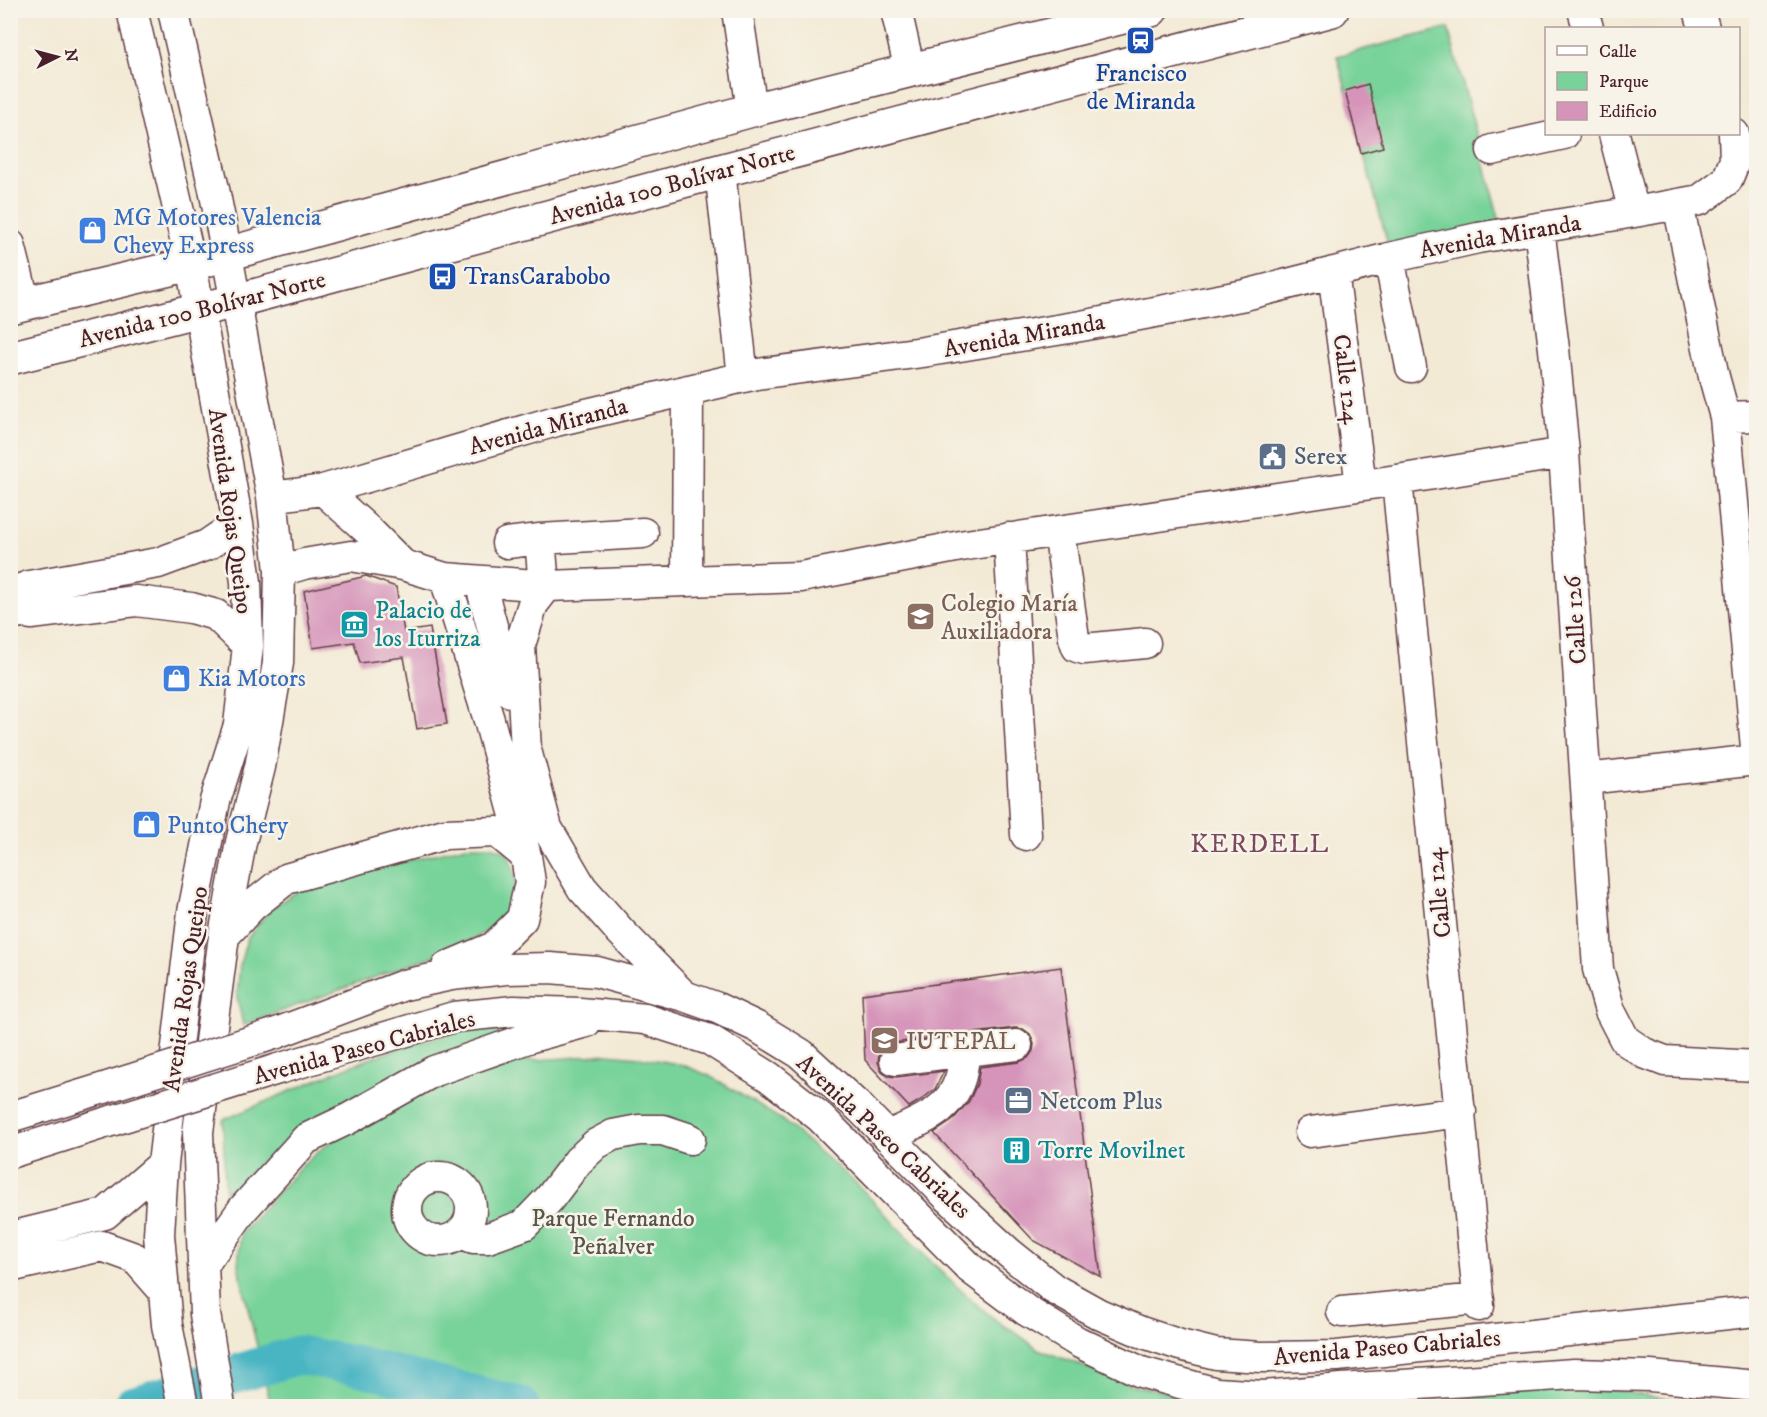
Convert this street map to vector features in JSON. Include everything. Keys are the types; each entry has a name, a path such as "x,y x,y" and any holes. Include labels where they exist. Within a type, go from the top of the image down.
{"main road":[{"name":"Avenida 100 Bolívar Norte","path":"18,305 227,255 752,110 1151,10"},
{"name":"Avenida 100 Bolívar Norte","path":"10,358 235,301 1332,10"}],"street":[{"name":"Avenida Rojas Queipo","path":"132,10 191,264 238,524 246,582 248,646 239,725 215,801 193,912 163,1164 159,1234 167,1325 183,1407"},
{"name":"Avenida Rojas Queipo","path":"173,10 227,255 272,497 280,571 278,663 260,767 241,842 224,936 198,1132 205,1314 220,1407"},
{"path":"737,10 752,110"},
{"path":"896,10 910,71"},
{"path":"1583,10 1588,27"},
{"path":"1699,10 1704,27"},
{"path":"1492,150 1560,135"},
{"path":"1614,135 1634,212"},
{"name":"Avenida Miranda","path":"272,497 323,490 556,421 743,377 923,352 1081,326 1245,295 1478,238 1700,200 1726,180 1735,160 1734,135"},
{"path":"720,171 743,377"},
{"path":"1678,204 1714,377 1725,417 1756,747"},
{"name":"Calle 126","path":"1539,228 1564,453 1598,969 1610,1011 1625,1040 1644,1053 1665,1061 1756,1066"},
{"path":"10,245 18,305"},
{"path":"1389,258 1411,367"},
{"name":"Calle 124","path":"1333,272 1361,485"},
{"path":"687,581 688,390"},
{"path":"1725,417 1756,416"},
{"path":"280,571 304,564 351,556 403,565 445,578 546,586 801,577 966,545 1564,453"},
{"name":"Calle 124","path":"1342,1312 1479,1303 1397,480"},
{"path":"323,490 371,532 403,565"},
{"path":"10,593 29,586 158,563 207,546 238,524"},
{"path":"1059,531 1077,647 1084,649 1145,643"},
{"path":"507,543 643,533"},
{"path":"1010,538 1026,835"},
{"path":"526,750 520,645 533,604 546,586 540,539"},
{"path":"404,985 494,947 522,919 530,882 526,856 489,720 445,578"},
{"path":"480,582 547,828 582,888 620,931 684,996"},
{"path":"10,611 31,614 136,601 191,608 216,615 248,646"},
{"path":"1586,779 1756,759"},
{"path":"224,936 252,906 286,879 445,834 497,832 526,856"},
{"name":"Avenida Paseo Cabriales","path":"10,1117 274,1034 404,985 451,975 506,969 550,968 597,972 715,1007 758,1027 801,1054 1008,1253 1054,1289 1099,1314 1180,1345 1216,1354 1261,1357 1337,1356 1756,1311"},
{"name":"Avenida Paseo Cabriales","path":"10,1153 278,1069 454,1017 514,1011 645,1018 710,1040 768,1077 820,1117 971,1269 1027,1311 1078,1342 1141,1372 1216,1393 1264,1396 1574,1374 1650,1376 1718,1394 1756,1386"},
{"path":"203,1266 243,1209 306,1139 348,1119 434,1071 531,1037 609,1016"},
{"path":"895,1060 1017,1045"},
{"path":"888,1136 940,1110 952,1096 960,1079 965,1051"},
{"path":"1310,1132 1461,1112"},
{"path":"461,1233 473,1238 488,1238 524,1225 549,1199 578,1161 596,1144 614,1135 639,1130 663,1130 690,1139"},
{"path":"10,1237 105,1214 163,1164"},
{"path":"10,1267 102,1246 135,1258 164,1291"}],"green space":[{"path":"1448,28 1501,226 1390,252 1337,56"},
{"path":"466,846 490,846 506,851 516,880 513,911 489,930 458,947 243,1025 237,997 240,964 247,939 263,918 279,903 304,887"},
{"path":"526,1024 270,1157 225,1193 223,1120 343,1069 405,1047 473,1030"},
{"name":"Parque Fernando Peñalver","path":"607,1054 683,1065 712,1077 782,1120 857,1184 916,1247 971,1300 1002,1325 1038,1349 1135,1386 1179,1394 1214,1406 271,1406 238,1265 241,1233 300,1168 328,1143 407,1097 505,1062"},
{"path":"1588,1385 1651,1397 1753,1406 1382,1406"}],"building":[{"path":"1368,84 1383,147 1361,153 1345,91"},
{"name":"Palacio de los Iturriza","path":"366,576 396,587 404,632 430,628 447,724 417,729 404,657 360,663 354,642 313,648 304,591"},
{"name":"Torre Movilnet","path":"1061,967 1101,1277 1033,1240 934,1133 952,1121 969,1101 977,1084 980,1067 1019,1062 1028,1058 1033,1051 1034,1044 1030,1034 1023,1029 1015,1028 893,1043 885,1046 879,1053 878,1062 881,1070 888,1076 944,1071 935,1089 909,1107 865,1060 862,994"}],"waterway":[{"path":"132,1406 298,1355 358,1366 520,1406"}],"place":[{"name":"Francisco de Miranda","path":"1141,40"},
{"name":"MG Motores Valencia Chevy Express","path":"92,231"},
{"name":"TransCarabobo","path":"443,276"},
{"name":"Serex","path":"1273,456"},
{"name":"Colegio María Auxiliadora","path":"920,617"},
{"name":"Palacio de los Iturriza","path":"354,624"},
{"name":"Kia Motors","path":"177,678"},
{"name":"Punto Chery","path":"146,825"},
{"name":"IUTEPAL","path":"885,1041"},
{"name":"Netcom Plus","path":"1019,1101"},
{"name":"Torre Movilnet","path":"1017,1150"}],"district":[{"name":"KERDELL","path":"1260,843"}]}
